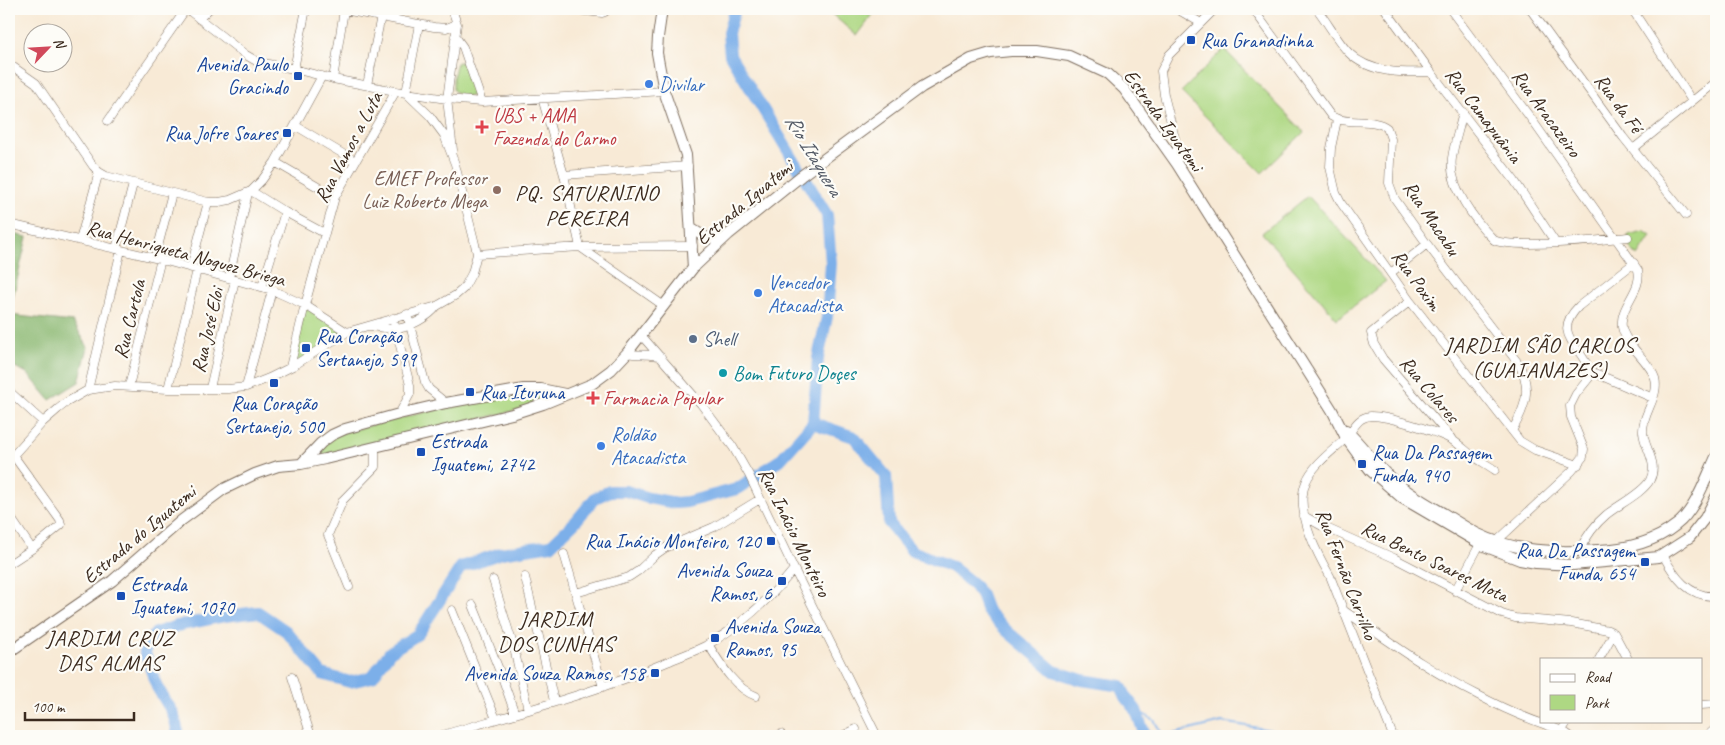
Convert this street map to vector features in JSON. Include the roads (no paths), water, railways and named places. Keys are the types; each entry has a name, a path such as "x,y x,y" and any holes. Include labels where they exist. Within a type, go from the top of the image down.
{"main road":[{"path":"662,9 657,46 664,91 686,150 694,268"},
{"name":"Estrada Iguatemi","path":"694,268 722,240 801,176 906,98 950,70 971,59 991,53 1037,51 1069,56 1108,74 1124,89 1177,164 1348,436"},
{"path":"692,229 705,237 722,240"},
{"name":"Estrada do Iguatemi","path":"9,652 112,581 182,520 224,489 255,474 278,466 302,464 325,459 512,414 543,404 596,381 611,370 627,353 694,268"},
{"path":"302,464 321,443 332,435 342,430 399,414 517,390 541,389 565,394"},
{"path":"541,389 545,395 543,404"},
{"path":"1348,436 1393,481 1419,499 1476,533 1530,550 1612,550 1649,540 1664,533 1687,514 1716,457"},
{"path":"1348,436 1372,471 1402,498 1480,544 1520,560 1550,564 1606,563 1659,557 1690,537 1705,518 1716,497"},
{"path":"321,443 320,452 325,459"}],"street":[{"path":"108,121 186,9 258,62 294,68 333,79 406,93 482,102 664,91"},
{"path":"199,19 209,9"},
{"path":"294,68 306,9"},
{"path":"333,79 342,9 446,28 457,24"},
{"path":"9,564 60,527 61,522 11,457 43,422 67,402 88,390 114,386 168,389 228,389 246,387 290,367 347,332 437,306 464,288 472,273 477,254 455,164 447,99 457,24 452,9"},
{"path":"568,9 602,14 605,9"},
{"path":"1177,9 1201,23"},
{"path":"1177,164 1177,146 1164,95 1161,71 1169,55 1215,9"},
{"path":"1253,9 1326,110 1338,120"},
{"path":"1318,9 1348,53 1356,59 1384,70 1406,73 1431,72"},
{"name":"Rua Camapuânia","path":"1385,9 1514,180 1555,242"},
{"name":"Rua Aracazeiro","path":"1450,9 1634,262"},
{"name":"Rua da Fé","path":"1530,9 1632,149 1686,215"},
{"path":"1632,9 1692,101"},
{"path":"368,85 381,16"},
{"path":"406,93 418,24"},
{"path":"455,36 463,46 482,102"},
{"path":"9,64 36,83 99,172 133,184 208,202 224,202 249,192 262,180 296,126 322,76"},
{"path":"1632,149 1716,82"},
{"name":"Rua Vamos a Luta","path":"290,367 335,197 396,91"},
{"path":"406,93 424,108 440,128 455,164"},
{"path":"542,98 564,175 580,247 664,306"},
{"path":"1463,112 1452,165 1456,189 1488,234 1496,242 1512,244 1628,237"},
{"name":"Rua Macabu","path":"1338,120 1378,124 1387,128 1391,139 1390,189 1400,207 1518,363 1524,374 1526,394 1523,408 1512,431"},
{"name":"Rua Poxim","path":"1338,120 1331,148 1330,167 1336,193 1351,217 1392,272 1410,301 1520,441 1528,447 1578,465"},
{"path":"296,126 355,161"},
{"path":"275,162 335,197"},
{"path":"564,175 688,166"},
{"path":"80,240 99,172"},
{"path":"88,390 133,184"},
{"path":"249,192 324,233"},
{"name":"Rua José Eloi","path":"210,388 249,192"},
{"name":"Rua Cartola","path":"129,386 172,193"},
{"path":"168,389 208,202"},
{"path":"262,287 285,212"},
{"name":"Rua Henriqueta Noguez Briega","path":"9,224 158,258 272,290 305,305 347,332"},
{"path":"1392,272 1427,244"},
{"path":"477,254 580,247 693,246"},
{"path":"1579,551 1592,530 1606,515 1650,482 1653,469 1652,459 1644,440 1643,428 1645,417 1653,398 1656,389 1654,377 1622,328 1624,311 1640,279 1634,262 1579,306 1568,319 1568,334 1590,371 1653,398"},
{"path":"246,387 272,290"},
{"name":"Rua Colares","path":"1410,301 1371,333 1374,344 1383,359 1452,440"},
{"path":"366,326 396,329 410,325 430,314 437,306"},
{"path":"407,314 425,382 429,389 446,403"},
{"path":"393,318 410,386 410,394 399,414"},
{"name":"Rua Inácio Monteiro","path":"641,335 717,424 749,474 794,570 877,736"},
{"path":"627,353 661,357"},
{"path":"1497,541 1578,465 1583,457 1584,448 1570,417 1570,406 1576,394 1589,378 1590,371"},
{"path":"410,386 414,388 420,387 425,382"},
{"path":"9,390 43,422"},
{"name":"Rua Fernão Carrilho","path":"1394,736 1304,516 1303,494 1305,483 1320,462 1348,436 1359,420 1371,416 1392,419 1452,440"},
{"path":"1452,440 1495,470"},
{"path":"349,586 328,535 343,500 375,467 375,447"},
{"path":"576,593 629,577 665,548 714,527 760,499"},
{"path":"9,515 32,549"},
{"name":"Rua Bento Soares Mota","path":"1304,516 1394,558 1502,614 1515,618 1571,623 1608,630 1614,633"},
{"path":"1456,591 1480,544"},
{"path":"564,554 603,687"},
{"path":"1663,555 1676,576 1688,589 1701,595 1716,596"},
{"path":"440,736 603,687 640,674 708,644 726,633 766,602 794,570"},
{"path":"525,577 554,702"},
{"path":"493,580 514,648 528,710"},
{"path":"473,606 515,714"},
{"path":"452,610 496,720"},
{"path":"1343,610 1423,664 1458,685 1570,736"},
{"path":"1600,658 1614,633"},
{"path":"1614,633 1627,658"},
{"path":"708,644 719,662 737,684 748,693 756,696"},
{"path":"292,677 311,736"},
{"path":"1702,705 1716,704"},
{"path":"1561,733 1567,722"},
{"path":"1707,736 1716,728"},
{"path":"842,736 856,729"}],"waterway":[{"name":"Rio Itaquera","path":"735,9 728,33 730,55 827,215 831,263 827,317 818,358 813,423"},
{"path":"813,423 854,437 886,476 889,523 912,551 952,567 973,584 981,595 987,611 1008,632 1054,671 1082,680 1121,686 1126,697 1136,710 1145,736"},
{"path":"175,736 178,732 173,713 157,687 145,653 146,645 156,633 177,626 225,616 258,612 286,631 322,674 350,682 372,677 390,652 418,634 461,567 501,553 551,545 576,521 595,498 610,491 626,491 648,498 676,503 737,489 780,460 813,423"},
{"path":"1136,710 1154,720 1162,734 1169,735 1222,722 1271,730 1293,736"}],"place":[{"name":"Rua Granadinha","path":"1191,40"},
{"name":"Avenida Paulo Gracindo","path":"298,76"},
{"name":"Divilar","path":"649,84"},
{"name":"UBS + AMA Fazenda do Carmo","path":"482,127"},
{"name":"Rua Jofre Soares","path":"287,133"},
{"name":"EMEF Professor Luiz Roberto Mega","path":"497,190"},
{"name":"Vencedor Atacadista","path":"758,293"},
{"name":"Shell","path":"693,339"},
{"name":"Rua Coração Sertanejo, 599","path":"306,348"},
{"name":"Bom Futuro Doçes","path":"723,373"},
{"name":"Rua Coração Sertanejo, 500","path":"274,383"},
{"name":"Rua Ituruna","path":"470,392"},
{"name":"Farmacia Popular","path":"593,398"},
{"name":"Roldão Atacadista","path":"601,446"},
{"name":"Estrada Iguatemi, 2742","path":"421,452"},
{"name":"Rua Da Passagem Funda, 940","path":"1362,464"},
{"name":"Rua Inácio Monteiro, 120","path":"771,541"},
{"name":"Rua Da Passagem Funda, 654","path":"1645,562"},
{"name":"Avenida Souza Ramos, 6","path":"782,581"},
{"name":"Estrada Iguatemi, 1070","path":"121,596"},
{"name":"Avenida Souza Ramos, 95","path":"715,638"},
{"name":"Avenida Souza Ramos, 158","path":"655,673"}],"district":[{"name":"PQ. SATURNINO PEREIRA","path":"587,204"},
{"name":"JARDIM SÃO CARLOS (GUAIANAZES)","path":"1540,356"},
{"name":"JARDIM DOS CUNHAS","path":"556,630"},
{"name":"JARDIM CRUZ DAS ALMAS","path":"110,650"}]}
